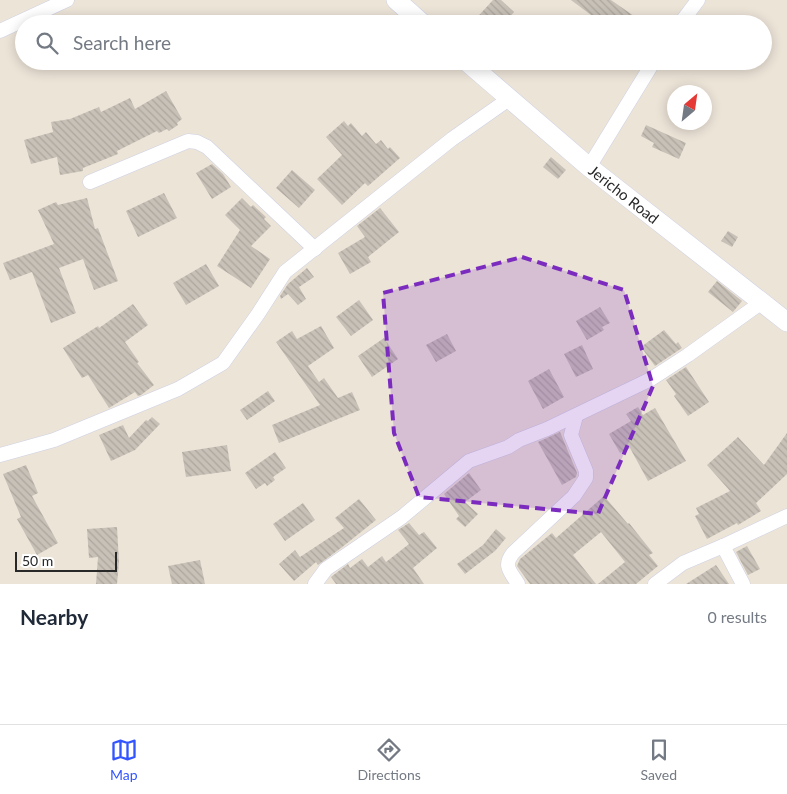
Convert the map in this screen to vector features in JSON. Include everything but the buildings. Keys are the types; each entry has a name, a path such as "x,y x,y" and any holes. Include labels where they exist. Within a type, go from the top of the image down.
{"street":[{"path":"35,15 67,0"},
{"path":"396,0 413,15"},
{"path":"687,15 698,0"},
{"path":"0,31 15,24"},
{"name":"Jericho Road","path":"476,70 589,167 787,322"},
{"path":"589,167 648,70"},
{"path":"0,455 54,440 178,389 223,363 258,314 284,272 452,139 509,99"},
{"path":"90,182 188,141 197,142 207,147 314,249"},
{"path":"316,584 326,569 402,517 468,461 508,447 519,440 576,416 651,380 762,302"},
{"path":"518,584 507,565 508,560 513,553 574,496 586,478 586,471 571,435 576,416"},
{"path":"655,584 683,563 787,516"},
{"path":"723,546 743,584"}],"highlighted area":[{"path":"522,257 624,290 653,386 598,514 419,497 394,433 383,293"}]}
